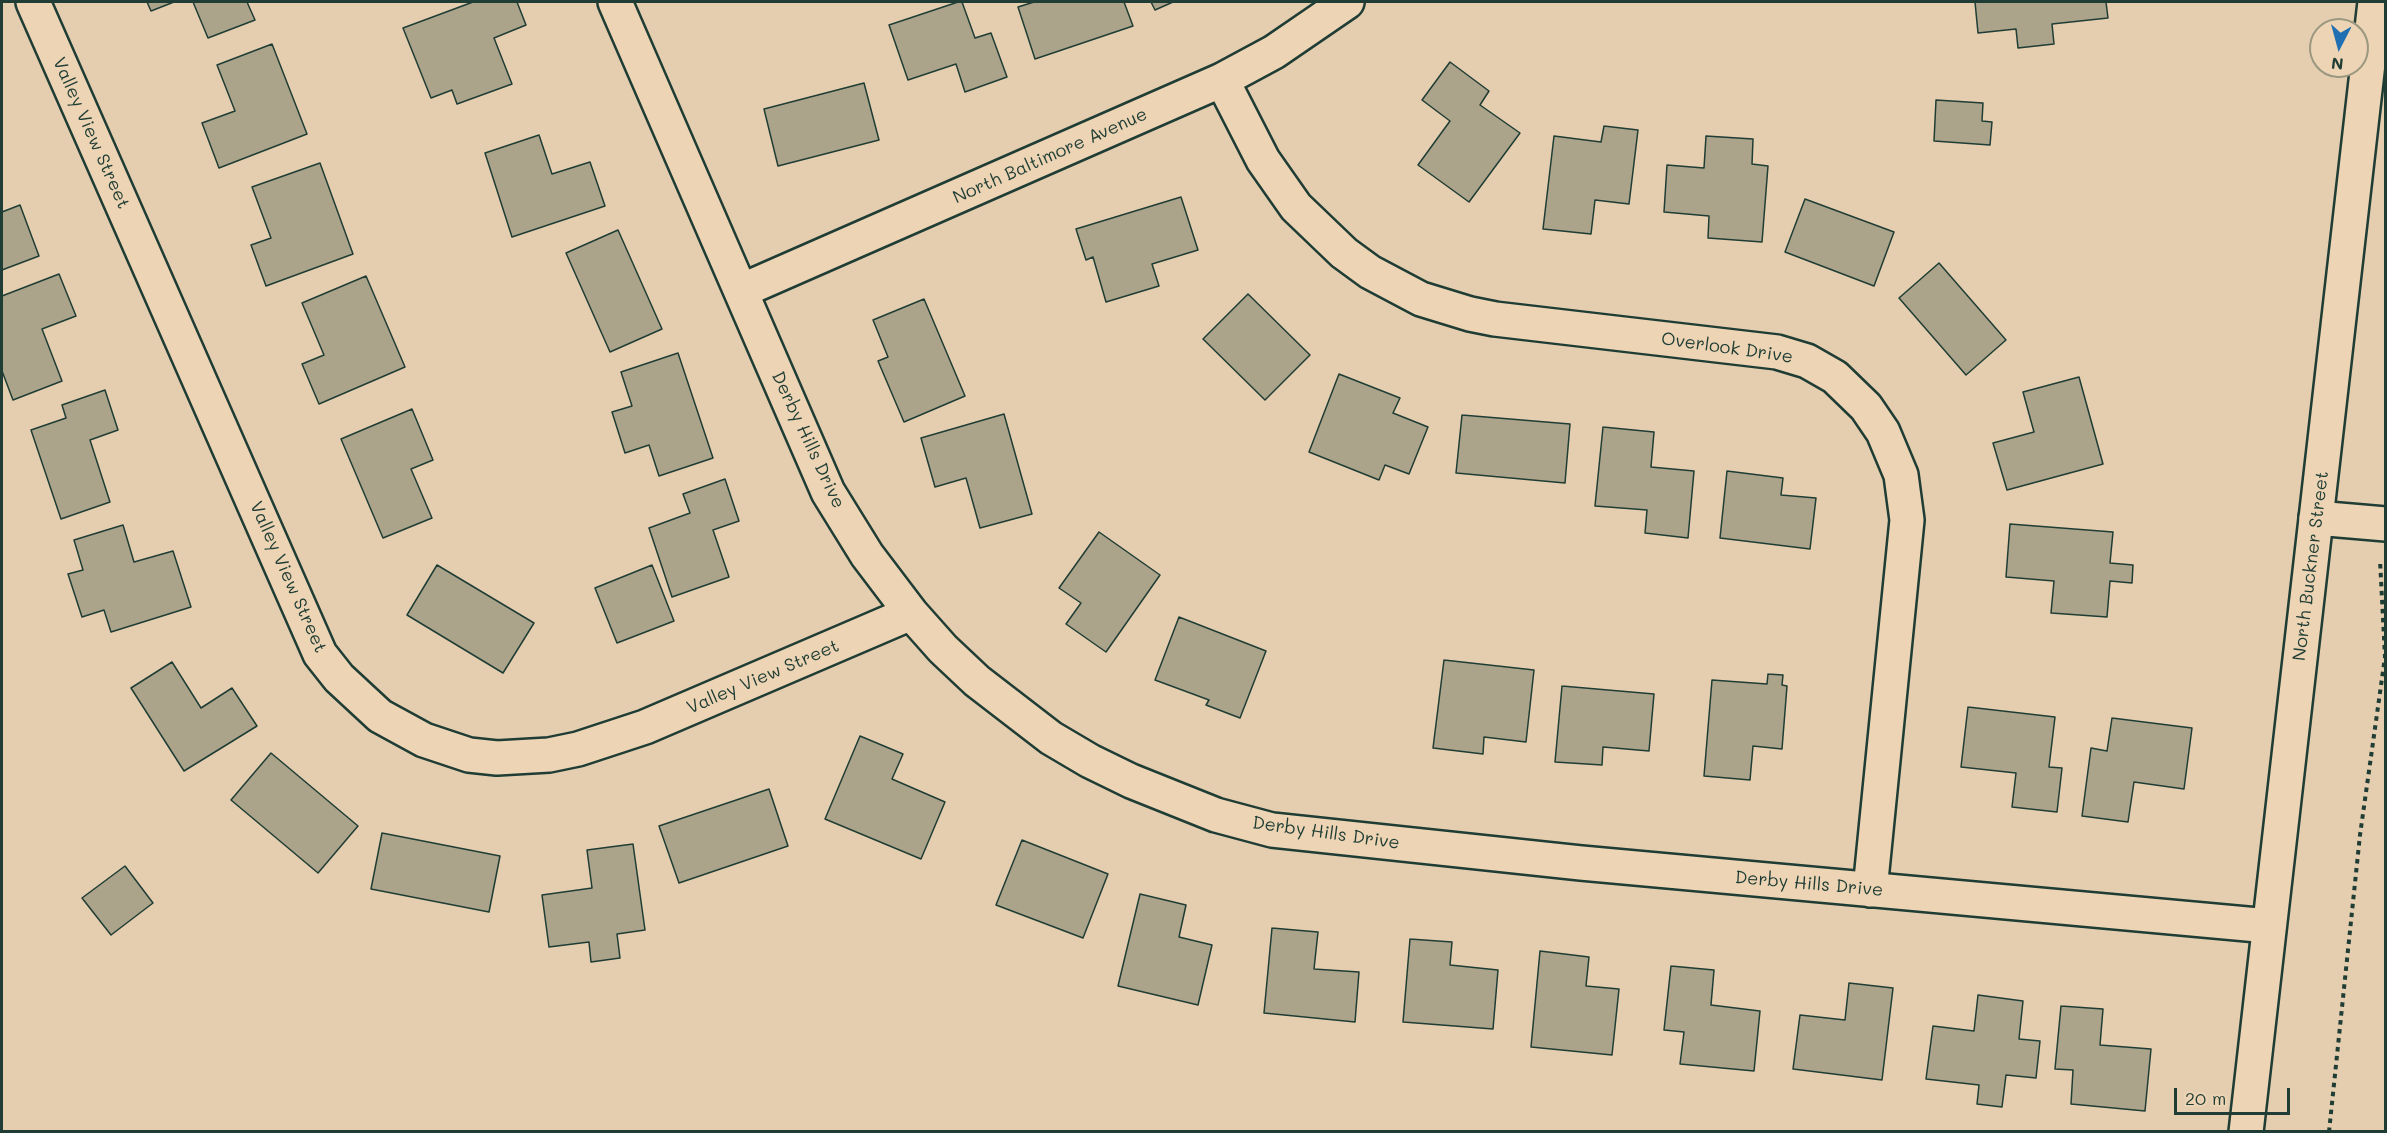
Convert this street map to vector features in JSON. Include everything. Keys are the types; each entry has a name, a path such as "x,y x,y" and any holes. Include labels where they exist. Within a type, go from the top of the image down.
{"street":[{"name":"Valley View Street","path":"33,2 320,654 339,678 380,716 424,740 469,755 523,758 549,755 578,749 645,727 911,613"},
{"name":"Derby Hills Drive","path":"615,2 828,492 867,555 911,613 943,649 977,681 1051,738 1131,781 1216,815 1272,830 1581,863 2269,927"},
{"name":"North Baltimore Avenue","path":"741,291 1222,80 1274,52 1347,2"},
{"name":"North Buckner Street","path":"2246,1131 2316,518 2378,20"},
{"name":"Overlook Drive","path":"1222,80 1263,160 1296,207 1344,253 1370,272 1421,299 1495,319 1777,352 1807,361 1827,372 1866,407 1882,432 1901,475 1907,520 1870,890"},
{"path":"2316,518 2383,539"}],"path":[{"path":"2329,1131 2360,835 2385,657 2379,564 2383,539"}],"building":[{"path":"147,2 174,2 151,11"},
{"path":"193,2 247,2 255,20 208,38"},
{"path":"473,2 517,2 526,25 494,38 512,84 457,104 452,90 431,98 403,28"},
{"path":"962,2 975,38 991,33 1007,77 965,92 956,64 908,80 889,25"},
{"path":"1034,2 1124,2 1133,26 1035,59 1018,7"},
{"path":"1151,2 1173,2 1155,10"},
{"path":"1975,2 2106,2 2108,18 2052,24 2054,44 2018,48 2016,29 1978,33"},
{"path":"272,44 307,134 219,168 202,123 235,111 217,65"},
{"path":"1450,62 1489,91 1480,105 1520,133 1469,202 1418,165 1450,121 1422,100"},
{"path":"864,83 879,140 778,166 764,109"},
{"path":"1936,100 1983,103 1982,121 1992,122 1990,145 1934,141"},
{"path":"1604,126 1638,130 1629,204 1595,200 1591,234 1543,229 1554,136 1601,142"},
{"path":"539,135 552,174 590,162 605,206 512,237 485,153"},
{"path":"1706,136 1753,139 1752,164 1768,166 1762,242 1708,238 1709,216 1664,212 1667,165 1704,168"},
{"path":"320,163 353,254 266,286 251,245 271,238 252,187"},
{"path":"1181,197 1198,250 1152,264 1159,286 1106,302 1093,257 1086,260 1076,229"},
{"path":"1805,199 1894,232 1874,286 1785,252"},
{"path":"20,205 39,256 2,270 2,212"},
{"path":"618,230 662,329 610,352 566,253"},
{"path":"1939,263 2006,340 1966,375 1899,298"},
{"path":"59,274 76,316 42,329 62,381 13,400 2,371 2,296"},
{"path":"366,276 405,367 319,404 302,364 324,355 302,303"},
{"path":"1248,294 1310,355 1265,400 1203,339"},
{"path":"924,299 965,396 904,422 878,361 888,357 873,320"},
{"path":"678,353 713,458 659,476 649,445 625,453 612,412 632,406 621,372"},
{"path":"1339,374 1400,398 1393,413 1428,427 1409,474 1385,465 1379,480 1309,452"},
{"path":"2079,377 2103,464 2007,490 1993,443 2034,432 2023,392"},
{"path":"105,390 118,430 90,440 110,502 61,519 31,430 66,418 62,405"},
{"path":"412,409 433,460 411,469 432,518 383,538 341,439"},
{"path":"1004,414 1032,514 980,528 966,478 935,487 921,438"},
{"path":"1462,415 1570,424 1565,483 1456,473"},
{"path":"1603,427 1654,432 1651,467 1694,471 1688,538 1645,533 1647,510 1595,506"},
{"path":"1727,471 1783,478 1781,495 1816,498 1810,549 1720,538"},
{"path":"725,479 739,521 713,530 729,577 672,597 649,528 690,513 683,494"},
{"path":"2010,524 2113,532 2110,563 2133,565 2132,583 2110,581 2107,617 2051,613 2054,581 2006,577"},
{"path":"123,525 134,562 173,551 191,607 111,632 104,610 82,617 68,574 83,570 74,540"},
{"path":"1099,532 1160,575 1106,652 1066,624 1081,603 1059,588"},
{"path":"437,565 534,623 503,673 407,615"},
{"path":"652,565 674,621 617,643 595,588"},
{"path":"1179,617 1266,651 1240,718 1206,705 1209,700 1155,680"},
{"path":"1444,660 1534,670 1526,742 1484,737 1483,754 1433,748"},
{"path":"172,662 201,708 232,688 257,726 184,771 131,688"},
{"path":"1768,674 1783,675 1782,685 1787,686 1782,749 1753,746 1750,780 1704,776 1712,680 1767,684"},
{"path":"1562,686 1654,694 1649,751 1603,747 1602,765 1555,762"},
{"path":"1968,707 2055,717 2049,767 2062,768 2057,812 2012,807 2016,773 1961,767"},
{"path":"2112,718 2192,728 2184,789 2134,782 2128,822 2082,816 2091,748 2107,751"},
{"path":"860,736 903,754 892,779 945,802 921,859 825,819"},
{"path":"271,753 358,826 318,873 231,800"},
{"path":"769,789 788,846 679,883 659,826"},
{"path":"382,833 500,856 489,912 371,889"},
{"path":"1022,840 1108,874 1083,938 996,905"},
{"path":"633,844 645,930 617,934 620,958 591,962 589,942 549,947 542,895 592,888 587,850"},
{"path":"125,866 153,903 111,935 82,898"},
{"path":"1140,894 1186,905 1179,937 1212,945 1198,1005 1118,986"},
{"path":"1272,928 1318,932 1314,969 1359,972 1355,1022 1264,1013"},
{"path":"1410,939 1452,942 1450,965 1498,970 1493,1029 1403,1022"},
{"path":"1540,951 1589,957 1586,986 1619,989 1612,1055 1531,1047"},
{"path":"1671,966 1714,970 1711,1005 1760,1011 1754,1071 1680,1064 1684,1032 1664,1030"},
{"path":"1849,983 1893,988 1882,1080 1793,1069 1800,1015 1845,1020"},
{"path":"1978,995 2023,1001 2019,1039 2040,1041 2036,1078 2006,1075 2002,1107 1977,1104 1979,1085 1926,1079 1933,1026 1974,1031"},
{"path":"2061,1006 2103,1009 2100,1045 2151,1049 2145,1111 2071,1104 2073,1070 2055,1069"}]}
